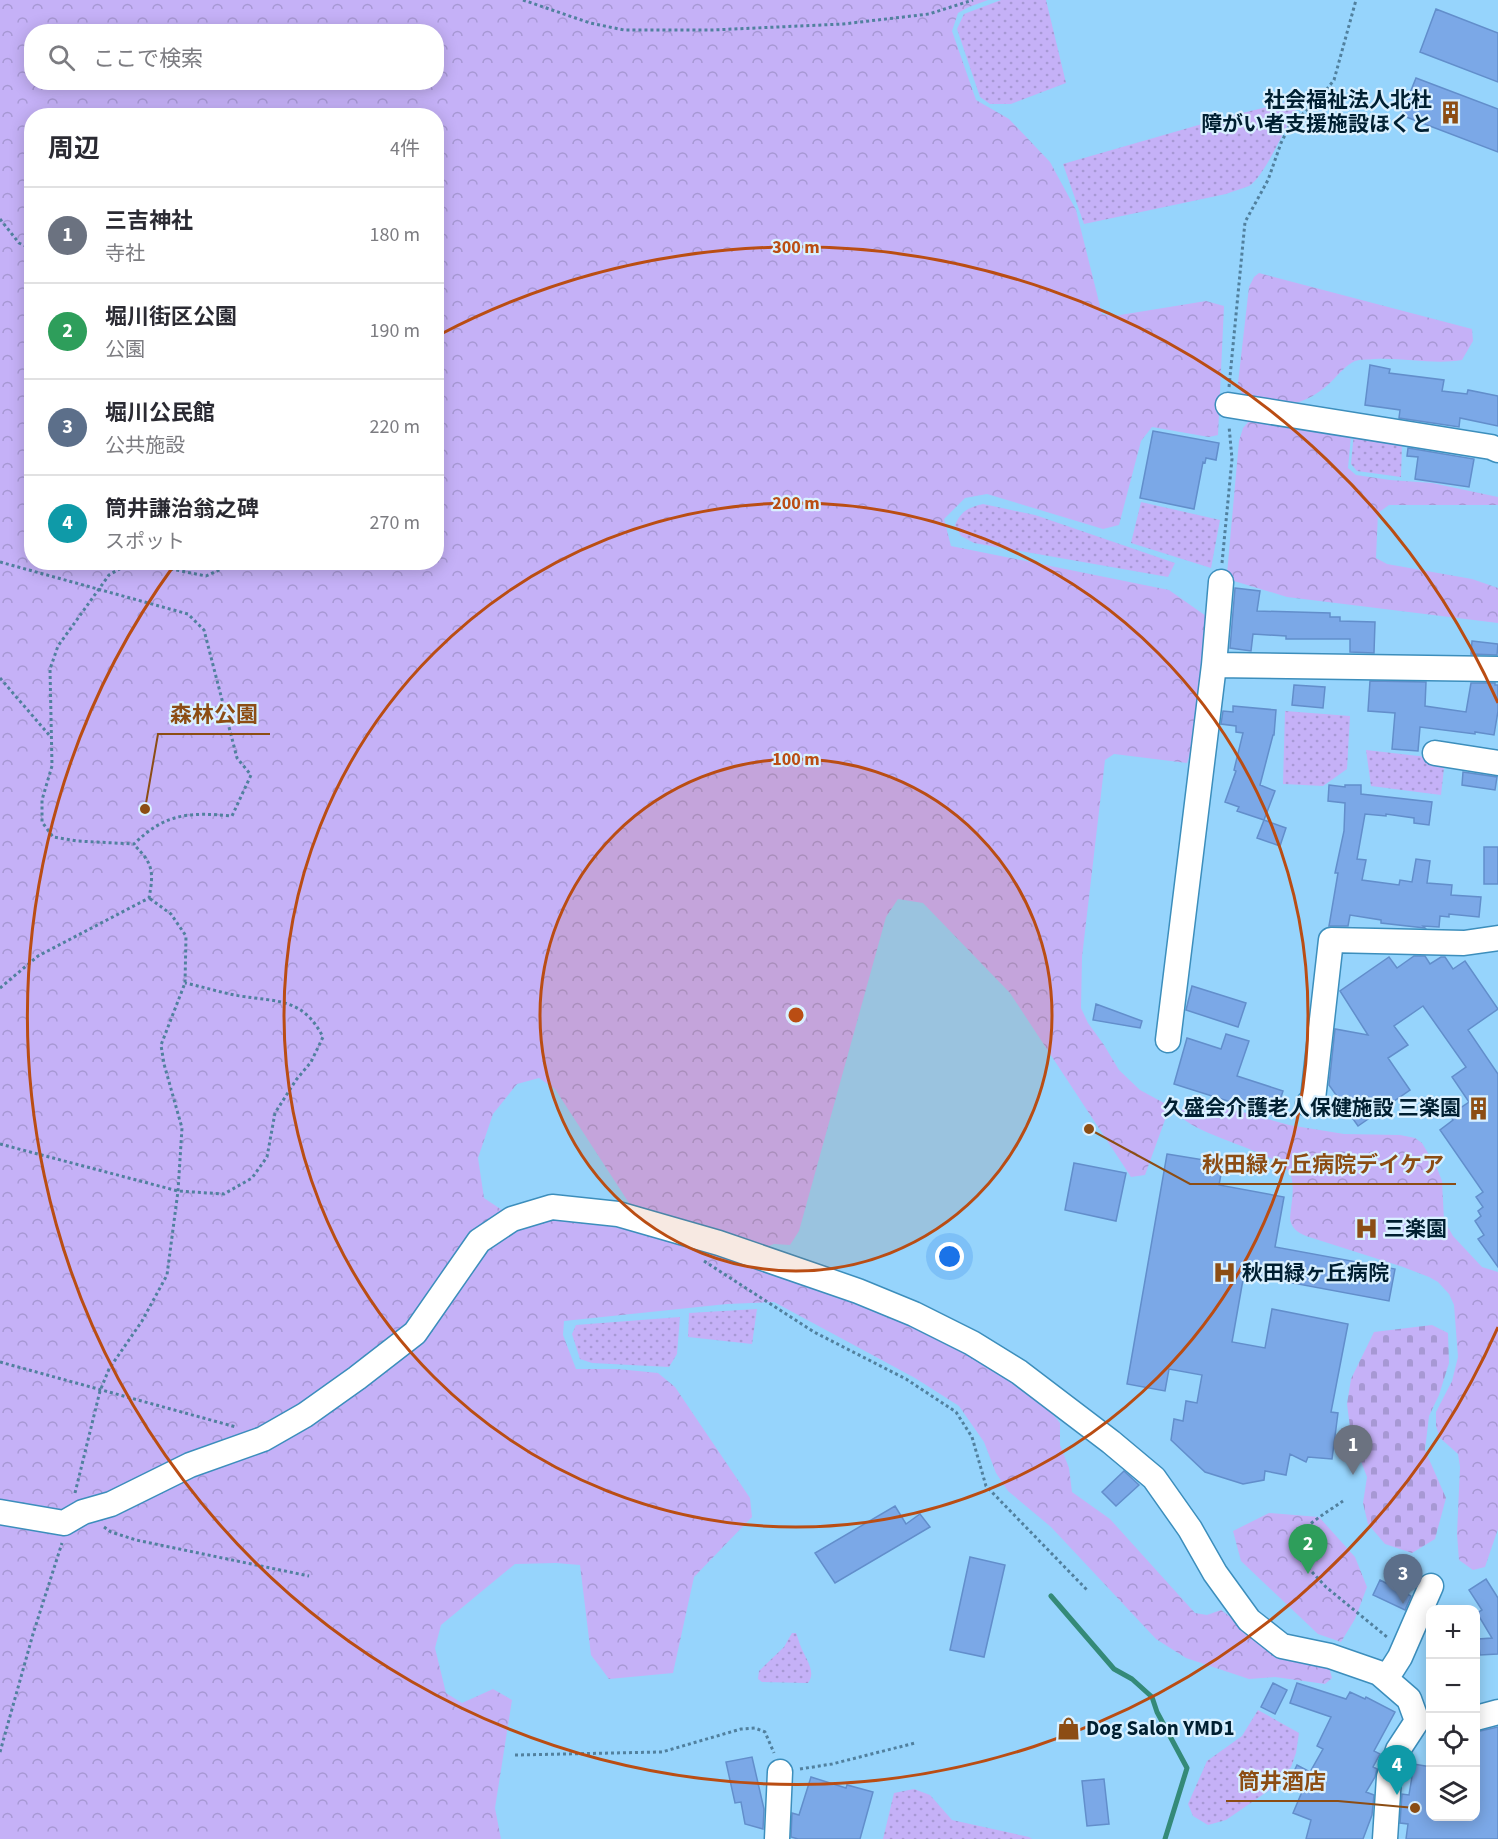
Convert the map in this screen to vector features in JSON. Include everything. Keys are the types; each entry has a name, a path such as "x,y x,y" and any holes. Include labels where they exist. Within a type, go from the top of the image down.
{"street":[{"path":"1228,405 1491,447 1498,450"},
{"path":"1167,1040 1214,665 1221,582"},
{"path":"1214,665 1498,669"},
{"path":"1435,753 1498,763"},
{"path":"1308,1104 1313,1099 1331,940 1464,943 1498,938"},
{"path":"0,1512 72,1519 111,1504 190,1465 263,1439 305,1415 415,1333 478,1241 512,1219 552,1207 618,1214 719,1243 828,1280 914,1314 972,1343 1018,1372 1111,1442 1154,1478 1190,1529 1215,1573 1249,1620 1282,1646 1330,1656 1379,1674 1408,1699 1424,1721 1398,1750 1389,1777 1385,1839"},
{"path":"1386,1679 1404,1647 1431,1586"},
{"path":"1480,1717 1498,1712"},
{"path":"777,1839 780,1772"}],"path":[{"path":"523,0 590,23 624,30 712,30 843,24 929,14 973,0"},
{"path":"1221,582 1232,459 1228,405 1245,222 1268,180 1289,127 1319,99 1334,80 1356,0"},
{"path":"0,219 19,243 24,245"},
{"path":"0,562 24,569"},
{"path":"29,570 188,614 204,630 237,758 250,775 232,816 205,813 176,817 148,830 132,844"},
{"path":"118,570 109,575 58,645 50,669 52,766 42,800 42,822 53,837 76,841 132,844 147,857 153,879 149,898"},
{"path":"176,570 206,576 219,570"},
{"path":"0,678 51,738"},
{"path":"0,1752 33,1634 72,1519 100,1391 109,1369 142,1321 167,1275 178,1191 182,1128 161,1045 185,983 186,936 171,914 149,898"},
{"path":"0,988 38,956 149,898"},
{"path":"0,1144 178,1191 224,1194 252,1178 267,1157 275,1113 296,1080 311,1062 323,1037 317,1025 298,1007 271,999 240,996 185,983"},
{"path":"699,1258 814,1332 906,1379 956,1412 972,1437 986,1486 1088,1591"},
{"path":"0,1362 251,1431 263,1439"},
{"path":"1343,1501 1311,1524 1295,1538 1292,1545 1298,1557 1326,1587 1381,1633 1404,1647"},
{"path":"72,1519 136,1540 309,1576"},
{"path":"515,1755 662,1752 741,1729 755,1728 765,1732 780,1772 832,1764 915,1743"}],"green space":[{"path":"0,0 988,0 958,13 952,31 976,100 1009,119 1050,162 1076,210 1102,314 1114,316 1206,301 1224,306 1218,435 1209,437 1152,427 1141,441 1119,525 1103,529 987,494 965,498 944,519 951,546 1169,590 1206,616 1192,746 1187,763 1114,754 1105,760 1082,957 1081,1008 1088,1023 1119,1070 1140,1090 1164,1103 1166,1117 1145,1175 1131,1177 1010,993 923,903 898,899 886,917 799,1231 790,1245 774,1244 763,1248 637,1210 629,1203 555,1089 539,1078 517,1084 493,1114 478,1158 484,1198 502,1210 555,1215 684,1237 879,1308 965,1350 1039,1398 1060,1423 1060,1445 1069,1468 1072,1492 1110,1519 1195,1613 1207,1615 1221,1610 1277,1651 1329,1667 1332,1678 1325,1684 1275,1677 1249,1679 1186,1658 1156,1639 1051,1527 1008,1491 996,1473 984,1442 959,1406 915,1378 774,1302 727,1304 564,1321 563,1335 576,1369 618,1369 658,1373 675,1387 750,1498 752,1517 694,1577 673,1673 609,1679 591,1655 580,1565 515,1564 441,1625 435,1648 446,1693 462,1703 493,1689 512,1700 495,1808 501,1839 0,1839"},
{"path":"1001,0 1046,0 1066,83 1011,104 990,104 980,97 957,29 964,14"},
{"path":"1291,101 1297,108 1262,172 1249,186 1226,194 1084,224 1063,164"},
{"path":"1259,273 1472,329 1473,341 1462,360 1440,362 1357,360 1310,398 1289,404 1267,403 1242,394 1238,383 1249,287"},
{"path":"1250,420 1351,436 1348,468 1356,475 1432,483 1498,497 1498,505 1389,505 1378,513 1376,558 1387,564 1472,579 1498,588 1498,623 1287,597 1234,581 1227,574 1239,441 1243,428"},
{"path":"1354,433 1402,443 1401,477 1357,471 1351,464"},
{"path":"1141,502 1220,520 1211,568 1131,543"},
{"path":"983,504 1035,515 1175,563 1168,577 974,543 961,536 955,525 966,510"},
{"path":"1285,711 1350,716 1347,769 1323,786 1283,784"},
{"path":"1366,750 1445,759 1441,795 1371,786"},
{"path":"1187,1100 1203,1101 1289,1125 1344,1134 1400,1135 1415,1138 1422,1143 1442,1181 1444,1220 1453,1236 1482,1267 1498,1272 1498,1529 1485,1567 1473,1570 1459,1560 1457,1534 1460,1467 1458,1454 1440,1438 1436,1426 1436,1412 1452,1381 1458,1357 1454,1305 1449,1294 1438,1282 1429,1277 1297,1231 1290,1218 1293,1186 1286,1168 1259,1153 1191,1124 1180,1116"},
{"path":"757,1309 752,1344 688,1337 689,1313"},
{"path":"680,1317 677,1354 669,1367 592,1363 580,1359 572,1334 576,1325"},
{"path":"1432,1325 1448,1333 1449,1363 1439,1395 1429,1416 1425,1450 1446,1498 1435,1539 1412,1553 1385,1544 1368,1524 1363,1503 1367,1477 1351,1435 1347,1404 1351,1379 1374,1332"},
{"path":"1269,1513 1319,1517 1355,1557 1367,1587 1355,1619 1341,1642 1318,1634 1241,1561 1233,1531"},
{"path":"792,1633 796,1633 811,1670 808,1683 762,1682 758,1679 759,1671 784,1647"},
{"path":"1258,1710 1299,1733 1291,1767 1271,1789 1226,1820 1208,1825 1193,1816 1188,1804 1207,1761 1242,1736"},
{"path":"914,1789 930,1795 952,1820 1032,1839 883,1839 894,1793"}],"building":[{"name":"社会福祉法人北杜 障がい者支援施設ほくと","path":"1436,9 1498,33 1498,82 1420,52"},
{"name":"社会福祉法人北杜 障がい者支援施設ほくと","path":"1416,78 1498,109 1498,152 1401,115"},
{"path":"1370,365 1390,369 1389,373 1444,380 1442,391 1467,394 1468,390 1498,396 1498,426 1460,418 1459,427 1399,418 1400,410 1365,405"},
{"path":"1153,431 1219,443 1216,460 1206,458 1205,463 1203,462 1194,509 1140,498"},
{"path":"1408,448 1474,459 1469,487 1415,479 1418,457 1407,456"},
{"path":"1235,588 1260,591 1257,611 1330,613 1330,617 1340,617 1340,621 1375,622 1374,653 1350,652 1350,639 1286,639 1286,636 1253,634 1251,651 1230,648"},
{"path":"1472,641 1498,644 1497,655 1471,654"},
{"path":"1370,681 1426,682 1425,706 1466,712 1471,683 1495,683 1498,685 1498,711 1494,735 1420,727 1418,751 1392,749 1395,713 1368,711"},
{"path":"1294,685 1325,687 1323,708 1292,705"},
{"path":"1233,706 1276,710 1274,735 1260,785 1275,791 1264,820 1237,811 1239,807 1225,802 1236,771 1234,770 1243,733 1236,732 1236,726 1221,724 1223,711 1233,712"},
{"path":"1463,772 1497,777 1495,790 1462,785"},
{"path":"1329,785 1345,787 1345,785 1361,785 1361,794 1432,802 1429,825 1414,823 1414,818 1365,814 1357,859 1366,860 1362,880 1399,885 1400,880 1412,882 1416,859 1430,861 1427,883 1452,885 1451,895 1481,897 1479,917 1449,914 1449,917 1440,916 1439,927 1423,926 1425,928 1381,923 1381,920 1350,915 1348,926 1329,926 1338,873 1335,873 1344,831 1345,803 1328,801"},
{"path":"1264,820 1286,828 1280,846 1257,838"},
{"path":"1484,847 1498,847 1498,884 1484,884"},
{"name":"久盛会介護老人保健施設 三楽園","path":"1414,956 1425,956 1430,964 1445,957 1453,969 1465,961 1498,1009 1468,1030 1498,1074 1498,1267 1478,1239 1484,1235 1475,1221 1481,1216 1478,1211 1483,1207 1476,1197 1483,1192 1440,1130 1453,1120 1450,1115 1469,1102 1452,1077 1466,1067 1423,1006 1394,1026 1408,1045 1388,1058 1410,1090 1358,1126 1329,1085 1335,1029 1368,1035 1340,991 1389,957 1397,968"},
{"path":"1192,986 1246,1003 1238,1027 1186,1010"},
{"path":"1096,1004 1142,1021 1140,1028 1093,1020"},
{"path":"1226,1034 1249,1041 1237,1076 1283,1091 1275,1116 1174,1084 1187,1038 1221,1049"},
{"path":"1167,1154 1223,1163 1219,1185 1284,1197 1275,1247 1395,1269 1389,1301 1244,1274 1232,1342 1265,1348 1272,1309 1348,1324 1331,1412 1338,1413 1332,1459 1308,1457 1306,1462 1290,1454 1286,1475 1265,1471 1264,1480 1243,1484 1205,1472 1171,1440 1174,1419 1183,1421 1186,1401 1197,1403 1202,1375 1169,1369 1165,1391 1127,1384"},
{"path":"1074,1163 1126,1173 1116,1221 1065,1210"},
{"path":"1124,1471 1139,1485 1116,1506 1102,1492"},
{"path":"895,1506 906,1524 920,1514 930,1527 835,1583 815,1553"},
{"path":"970,1557 1005,1565 984,1657 950,1650"},
{"path":"1486,1579 1498,1598 1498,1654 1480,1655 1480,1639 1492,1638 1480,1618 1482,1610 1480,1605 1469,1590"},
{"path":"1380,1580 1411,1596 1405,1610 1373,1595"},
{"path":"1273,1683 1287,1690 1275,1714 1261,1707"},
{"path":"1297,1683 1346,1699 1350,1692 1365,1699 1366,1697 1395,1712 1374,1751 1380,1754 1373,1767 1377,1769 1375,1777 1366,1792 1374,1795 1372,1815 1363,1839 1306,1839 1311,1820 1293,1813 1304,1787 1290,1780 1297,1765 1310,1772 1323,1749 1317,1746 1331,1717 1290,1703"},
{"path":"1498,1727 1498,1839 1406,1839 1408,1824 1400,1823 1402,1794 1409,1795 1414,1764 1426,1766 1426,1821 1480,1821 1480,1731"},
{"path":"752,1757 764,1809 763,1829 745,1824 741,1802 735,1803 726,1762"},
{"path":"811,1777 846,1788 847,1785 873,1792 860,1839 791,1837 792,1813 799,1815"},
{"path":"1104,1779 1109,1824 1087,1826 1082,1781"}],"waterway":[{"path":"1051,1596 1114,1669 1132,1679 1152,1697 1157,1712 1187,1768 1165,1839"}],"place":[{"name":"社会福祉法人北杜 障がい者支援施設ほくと","path":"1450,112"},
{"name":"森林公園","path":"145,809"},
{"name":"久盛会介護老人保健施設 三楽園","path":"1479,1108"},
{"name":"秋田緑ヶ丘病院デイケア","path":"1089,1129"},
{"name":"三楽園","path":"1366,1229"},
{"name":"秋田緑ヶ丘病院","path":"1224,1273"},
{"name":"三吉神社","path":"1353,1475"},
{"name":"堀川街区公園","path":"1308,1574"},
{"name":"堀川公民館","path":"1403,1604"},
{"name":"Dog Salon YMD1","path":"1068,1728"},
{"name":"筒井謙治翁之碑","path":"1397,1795"},
{"name":"筒井酒店","path":"1415,1808"}]}
